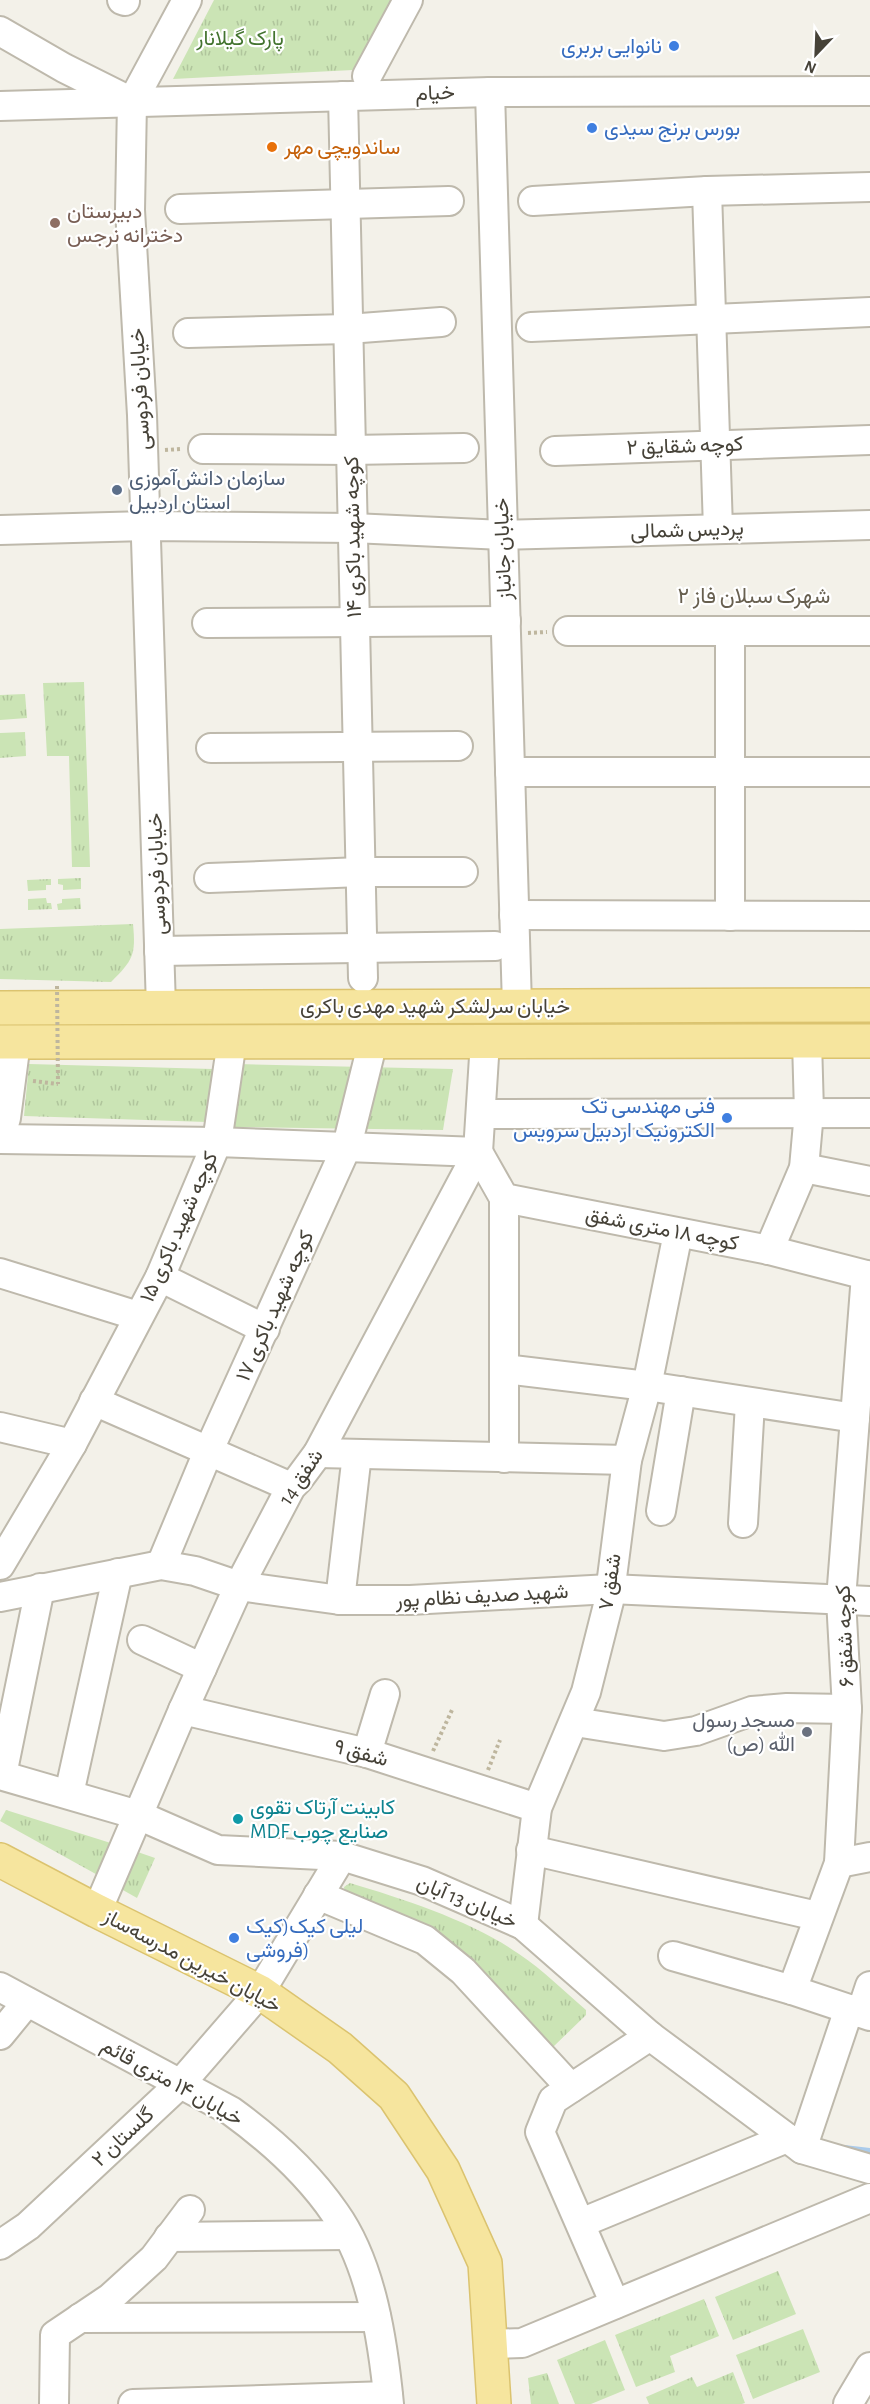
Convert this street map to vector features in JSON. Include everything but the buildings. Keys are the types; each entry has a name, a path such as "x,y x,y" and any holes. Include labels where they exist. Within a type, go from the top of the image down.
{"main road":[{"name":"خیابان سرلشکر شهید مهدی باکری","path":"0,1008 870,1005"},
{"path":"485,1041 517,1006"},
{"name":"خیابان سرلشکر شهید مهدی باکری","path":"8,1042 870,1041"},
{"name":"خیابان خیرین مدرسه‌ساز","path":"0,1860 260,1992 340,2048 394,2096 443,2170 485,2263 494,2404"}],"street":[{"name":"خیابان فردوسی","path":"161,1007 146,526 130,210 132,102 187,0"},
{"path":"367,76 408,0"},
{"path":"0,32 64,68 132,102"},
{"name":"خیام","path":"0,106 490,92 870,91"},
{"name":"خیابان جانباز","path":"490,92 517,1006"},
{"name":"کوچه شهید باکری ۱۴","path":"343,96 363,978"},
{"path":"533,201 707,191 870,187"},
{"path":"707,191 717,529"},
{"path":"180,209 449,201"},
{"path":"531,327 870,312"},
{"path":"188,333 348,329 441,322"},
{"name":"کوچه شقایق ۲","path":"555,451 870,440"},
{"path":"203,449 464,448"},
{"name":"پردیس شمالی","path":"0,530 146,526 353,528 503,535 870,525"},
{"path":"207,623 355,621 506,628"},
{"path":"568,631 870,631"},
{"path":"730,631 730,915"},
{"path":"211,747 458,746"},
{"path":"510,772 870,772"},
{"path":"209,878 361,872 463,872"},
{"path":"514,915 870,916"},
{"path":"159,951 495,946"},
{"name":"کوچه شهید باکری ۱۵","path":"4,1549 72,1444 160,1277 217,1142 232,1041"},
{"name":"کوچه شهید باکری ۱۷","path":"161,1565 208,1452 347,1146 373,1041"},
{"name":"شفق 14","path":"97,1911 239,1586 291,1487 318,1453 478,1152 485,1041"},
{"path":"769,1250 804,1168 809,1112 807,1041"},
{"path":"8,1042 6,1118 0,1138 217,1142 478,1152 504,1198 504,1458"},
{"path":"482,1114 870,1113"},
{"path":"804,1168 870,1181"},
{"name":"کوچه ۱۸ متری شفق","path":"504,1198 769,1250 868,1276"},
{"name":"شفق ۷","path":"523,1925 537,1808 586,1692 609,1601 627,1460 647,1386 678,1233"},
{"path":"0,1273 138,1316"},
{"name":"کوچه شفق ۶","path":"792,1990 817,1916 839,1863 847,1708 841,1599 861,1469 855,1418 868,1276"},
{"path":"160,1277 265,1329"},
{"path":"505,1368 647,1386 855,1418"},
{"path":"661,1510 681,1391"},
{"path":"94,1401 291,1487"},
{"path":"742,1523 750,1403"},
{"path":"0,1427 72,1444"},
{"path":"318,1453 627,1460"},
{"path":"340,1600 357,1454"},
{"path":"0,1597 161,1565"},
{"name":"شهید صدیف نظام پور","path":"161,1565 195,1571 239,1586 340,1600 410,1600 610,1589 870,1601"},
{"path":"69,1794 118,1573"},
{"path":"1,1775 40,1588"},
{"path":"142,1640 202,1668"},
{"path":"367,1753 385,1694"},
{"path":"575,1722 664,1736 696,1731 752,1711 787,1708 847,1708"},
{"name":"شفق ۹","path":"183,1710 367,1753 537,1808"},
{"name":"خیابان 13 آبان","path":"1,1775 138,1815 218,1850 342,1856 422,1881 523,1925 650,2037 795,2143 870,2169"},
{"path":"531,1850 817,1916"},
{"name":"گلستان ۲","path":"0,2245 28,2226 182,2083 260,1992 342,1856"},
{"path":"839,1863 870,1857"},
{"path":"318,1895 425,1940 463,1971 571,2088"},
{"path":"673,1956 792,1990 860,2013"},
{"path":"580,2223 795,2143 860,2013 870,1986"},
{"name":"خیابان ۱۴ متری قائم","path":"0,1987 231,2111 298,2166 336,2214 361,2265 372,2297 384,2356 388,2400"},
{"path":"0,2035 27,2002"},
{"path":"615,2304 540,2132 553,2100 650,2037"},
{"path":"490,2344 522,2343 870,2198"},
{"path":"54,2404 55,2335 110,2298 154,2258 190,2210"},
{"path":"169,2237 347,2235"},
{"path":"80,2318 376,2317"},
{"path":"856,2401 870,2367"},
{"path":"133,2404 388,2400"}],"path":[{"path":"143,450 203,449"},
{"path":"506,628 568,631"},
{"path":"57,986 57,1083"},
{"path":"424,1771 452,1710"},
{"path":"480,1790 500,1740"}],"green space":[{"name":"پارک گیلانار","path":"214,0 392,1 353,70 173,79"},
{"path":"84,682 90,867 72,867 69,756 47,756 43,683"},
{"path":"25,694 27,718 0,720 0,695"},
{"path":"25,732 26,756 0,758 0,733"},
{"path":"81,878 81,889 63,890 63,885 58,884 58,879"},
{"path":"51,879 51,885 46,885 46,890 28,891 27,880"},
{"path":"46,898 47,903 51,903 52,909 28,910 28,899"},
{"path":"80,898 81,909 58,910 57,904 62,903 62,899"},
{"path":"133,924 134,943 131,956 111,982 0,979 0,929"},
{"path":"870,1016 870,1028 538,1026 537,1017"},
{"path":"29,1064 213,1069 207,1122 24,1116"},
{"path":"237,1064 453,1069 443,1130 234,1127"},
{"path":"6,1810 117,1845 103,1878 0,1821"},
{"path":"129,1849 155,1858 137,1898 114,1885"},
{"path":"350,1883 438,1912 501,1942 545,1974 586,2010 586,2015 552,2048 345,1894 344,1887"},
{"path":"778,2271 796,2314 733,2340 715,2297"},
{"path":"704,2299 719,2336 670,2356 675,2372 636,2387 615,2335"},
{"path":"803,2329 820,2372 753,2399 736,2355"},
{"path":"605,2340 625,2390 591,2404 575,2404 557,2360"},
{"path":"733,2372 745,2403 649,2404 646,2397 692,2377 697,2387"},
{"path":"547,2373 559,2404 531,2404 528,2378"}],"waterway":[{"path":"844,2148 870,2151"}],"place":[{"name":"نانوایی بربری","path":"674,46"},
{"name":"بورس برنج سیدی","path":"592,128"},
{"name":"ساندویچی مهر","path":"272,147"},
{"name":"دبیرستان دخترانه نرجس","path":"55,223"},
{"name":"سازمان دانش‌آموزی استان اردبیل","path":"117,490"},
{"name":"فنی مهندسی تک الکترونیک اردبیل سرویس","path":"727,1118"},
{"name":"مسجد رسول الله (ص)","path":"807,1732"},
{"name":"کابینت آرتاک تقوی MDF صنایع چوب","path":"238,1819"},
{"name":"لیلی کیک(کیک فروشی)","path":"234,1938"}],"district":[{"name":"شهرک سبلان فاز ۲","path":"754,596"}]}
